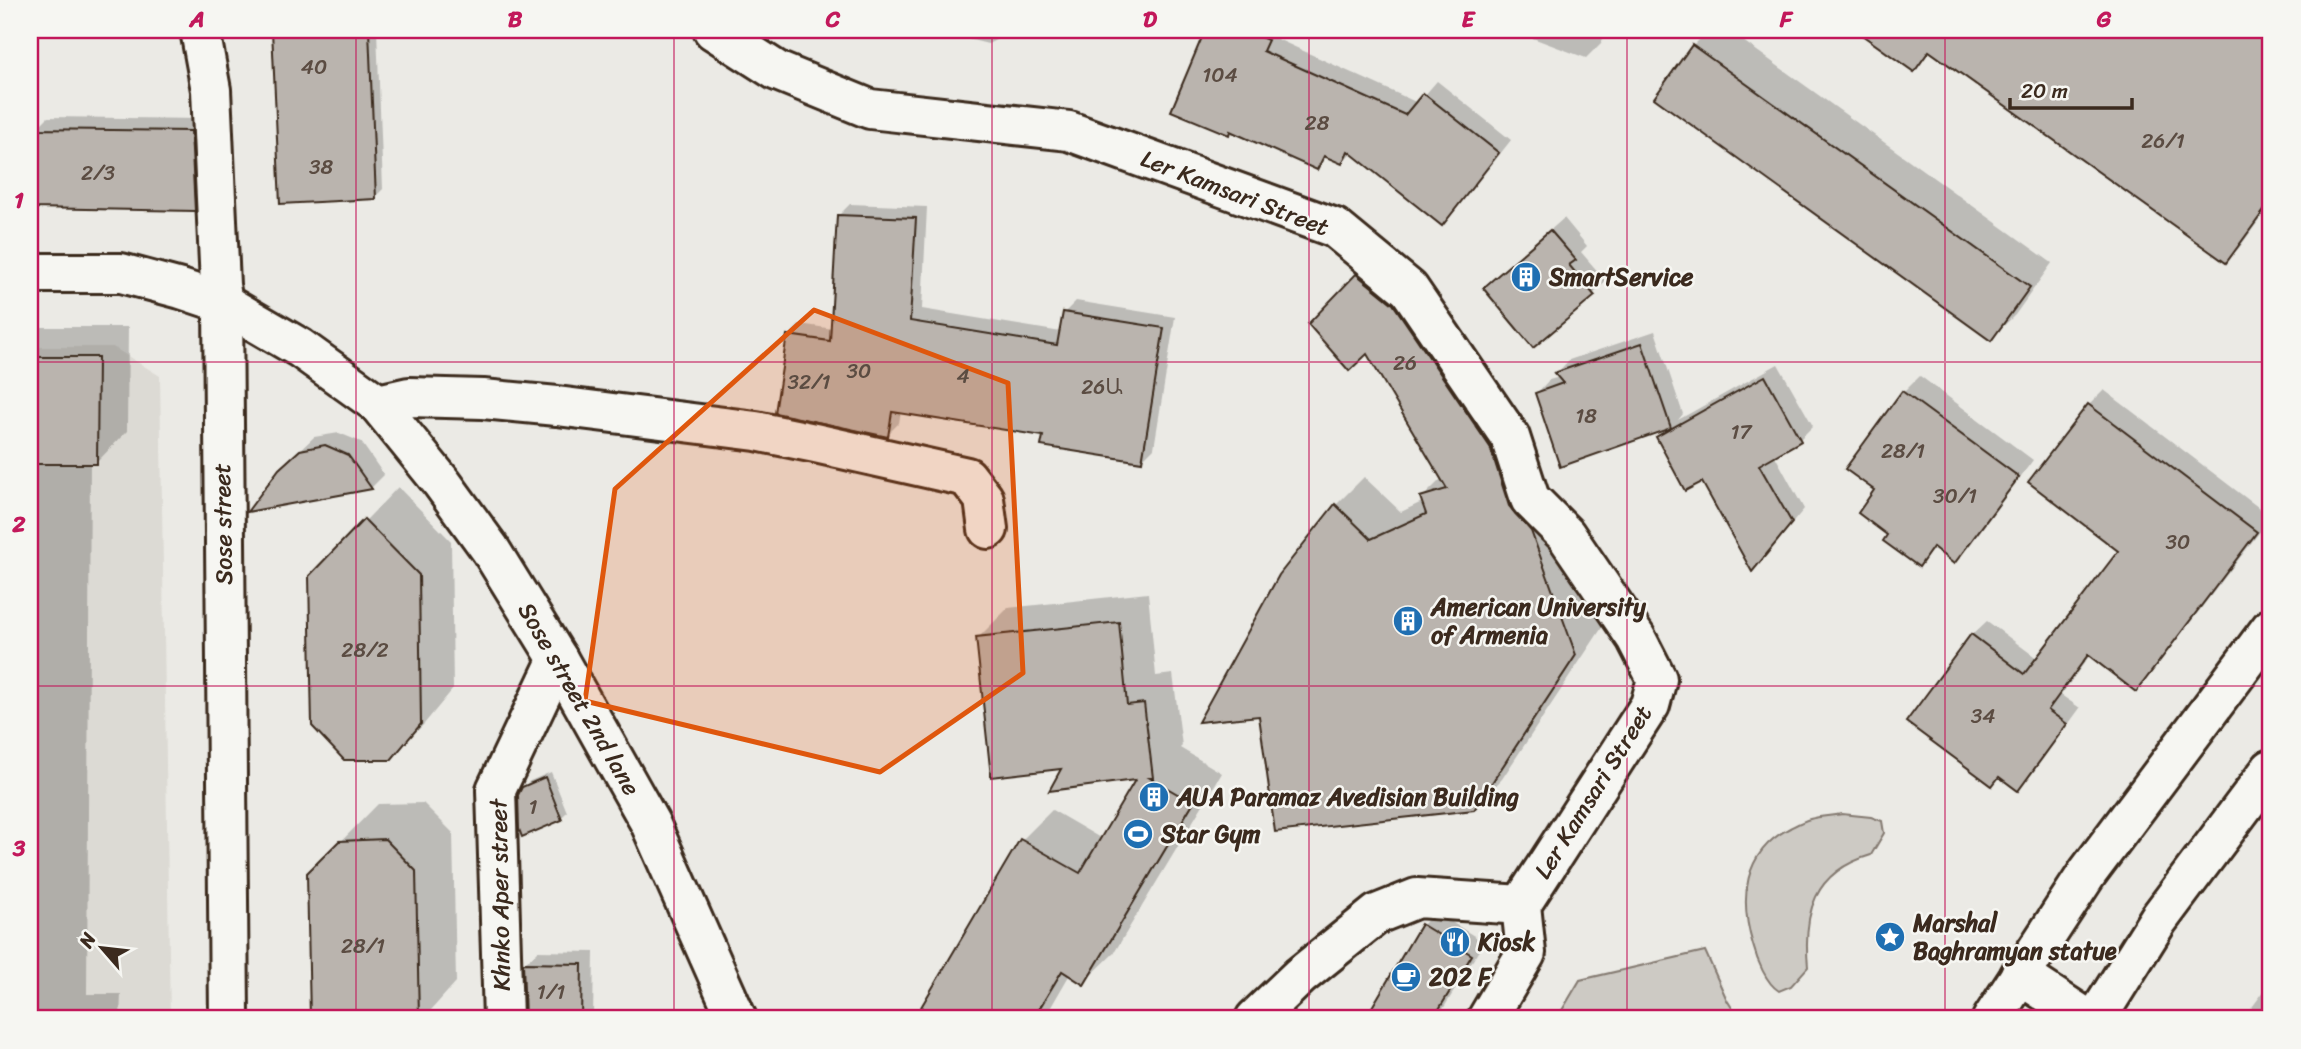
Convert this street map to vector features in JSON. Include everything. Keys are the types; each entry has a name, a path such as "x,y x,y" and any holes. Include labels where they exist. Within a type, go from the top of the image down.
{"street":[{"name":"Sose street","path":"200,30 211,90 223,303 229,1019"},
{"name":"Ler Kamsari Street","path":"713,30 777,71 870,108 1069,131 1335,228 1409,289 1510,438 1530,499 1566,536 1636,638 1657,679 1650,705 1521,905 1526,953 1487,1019"},
{"name":"Sose street 2nd lane","path":"30,273 121,273 223,303 300,348 378,404 442,483 490,549 558,659 650,823 737,1019"},
{"path":"378,404 409,397 557,406 756,431 815,443 967,477 984,499 988,529"},
{"path":"1992,1019 2101,854 2271,628"},
{"name":"Khnko Aper street","path":"503,1019 496,790 558,659"},
{"path":"2096,1019 2158,920 2271,769"},
{"path":"1255,1019 1300,976 1377,914 1417,898 1521,905"},
{"path":"2020,975 2087,1019"}],"highlighted area":[{"path":"814,310 1008,383 1023,673 880,772 585,701 615,489"}],"shaded area":[{"path":"30,347 113,347 160,376 170,1019 30,1019"},
{"path":"1842,814 1882,821 1884,833 1871,855 1851,862 1824,884 1810,912 1808,967 1791,986 1779,991 1766,977 1749,928 1746,894 1754,863 1774,838 1790,828 1818,817"},
{"path":"1705,951 1727,1000 1739,1019 1573,1019 1561,1012 1580,980"}],"building":[{"path":"272,30 369,30 376,199 280,204"},
{"path":"1205,30 1243,30 1268,40 1263,51 1405,115 1423,93 1499,153 1442,226 1348,151 1342,164 1324,156 1317,170 1230,131 1229,135 1171,111"},
{"path":"1855,30 2271,30 2271,201 2226,263 1929,51 1914,72"},
{"path":"1692,45 2030,287 1991,341 1654,98"},
{"path":"33,129 191,131 195,211 32,208"},
{"path":"837,215 916,218 910,321 1057,345 1063,312 1164,328 1142,462 1041,446 1043,436 892,412 888,437 775,413 787,335 830,341"},
{"path":"1550,230 1576,260 1569,265 1595,296 1533,348 1483,288"},
{"name":"American University of Armenia","path":"1356,274 1393,304 1490,447 1509,506 1531,531 1576,655 1474,810 1275,832 1259,716 1198,722 1279,575 1335,504 1371,539 1426,514 1420,497 1447,489 1367,354 1349,371 1308,324"},
{"path":"1642,343 1671,428 1560,467 1535,393 1563,383 1554,373"},
{"path":"30,357 98,357 97,464 30,464"},
{"path":"1765,376 1801,441 1759,465 1792,523 1752,572 1702,482 1685,491 1656,437"},
{"path":"1902,391 2019,477 1954,564 1933,547 1919,567 1883,541 1887,535 1858,513 1874,490 1845,469"},
{"path":"2088,404 2257,532 2136,692 2088,655 2048,710 2067,724 2018,791 1999,777 1992,786 1906,722 1971,634 2024,674 2118,551 2028,482"},
{"path":"325,445 348,455 372,489 247,512 279,469 300,450"},
{"path":"364,519 419,575 421,724 391,760 344,760 312,726 309,576"},
{"name":"AUA Paramaz Avedisian Building","path":"1119,622 1127,705 1144,703 1153,778 1150,778 1193,803 1084,985 1062,971 1033,1019 914,1019 1020,839 1080,873 1135,780 1049,791 1061,769 991,777 976,637"},
{"path":"545,777 562,820 522,837 519,829 518,795 522,787"},
{"path":"385,839 416,871 419,1019 310,1019 307,873 339,841"},
{"path":"1421,924 1472,955 1433,1019 1365,1019"},
{"path":"523,963 582,964 581,1019 525,1019"}],"place":[{"name":"SmartService","path":"1526,277"},
{"name":"American University of Armenia","path":"1408,621"},
{"name":"AUA Paramaz Avedisian Building","path":"1154,797"},
{"name":"Star Gym","path":"1138,834"},
{"name":"Marshal Baghramyan statue","path":"1890,937"},
{"name":"Kiosk","path":"1455,942"},
{"name":"202 F","path":"1406,977"}]}
